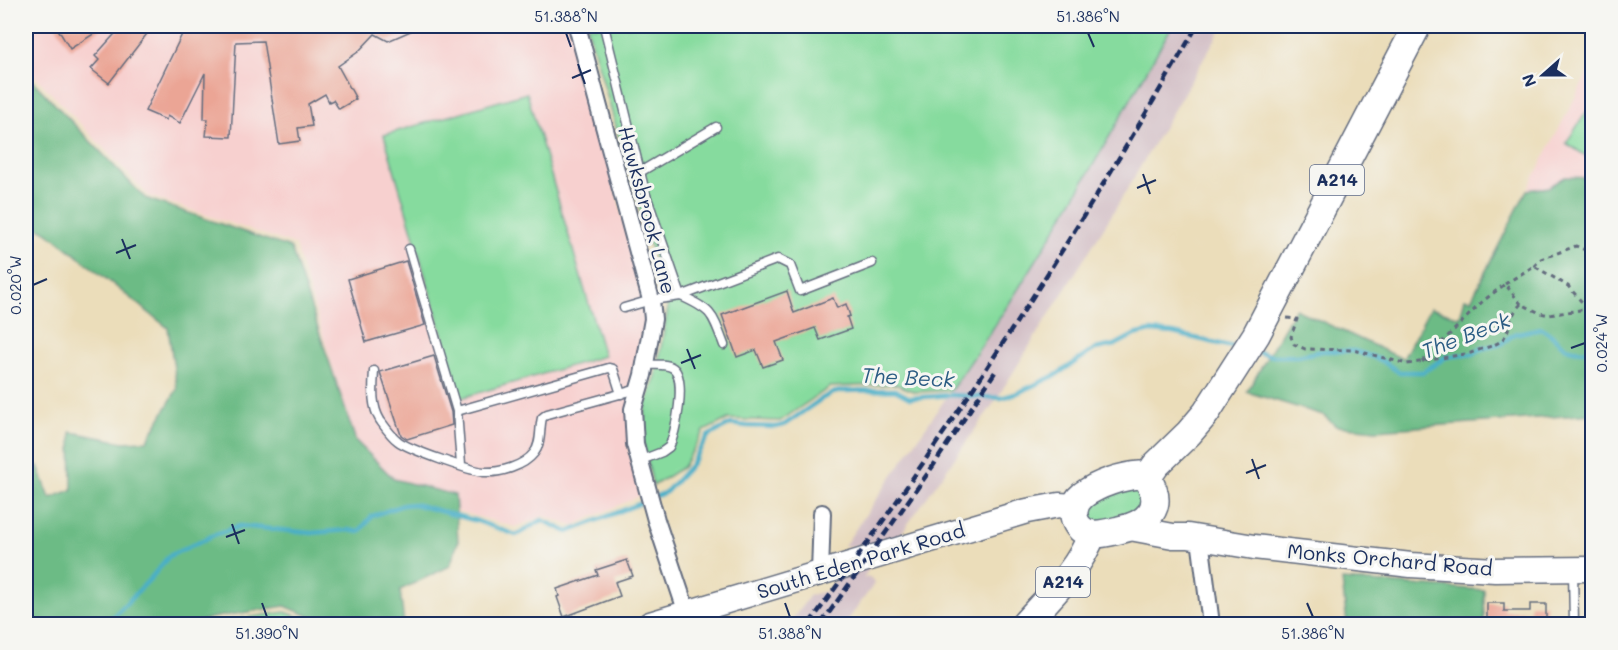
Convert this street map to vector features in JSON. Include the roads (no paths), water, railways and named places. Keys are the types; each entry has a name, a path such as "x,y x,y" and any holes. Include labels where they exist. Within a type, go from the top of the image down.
{"main road":[{"name":"A214","path":"1147,478 1156,465 1206,413 1239,364 1262,325 1417,26"},
{"path":"1140,475 1147,478 1154,493 1154,507 1150,515 1143,522 1130,528 1092,534 1079,527 1074,515 1074,506 1082,495 1118,479 1140,475"},
{"name":"A214","path":"1025,624 1074,570 1088,547 1092,534"}],"street":[{"name":"Hawksbrook Lane","path":"577,26 651,300 653,318 645,365 633,410 634,444 687,613"},
{"name":"South Eden Park Road","path":"659,623 1027,511 1059,505 1074,506"},
{"path":"1154,507 1174,527 1194,537 1210,624"},
{"path":"820,573 822,513"},
{"name":"Monks Orchard Road","path":"1130,528 1173,536 1368,561 1458,569 1583,570"}],"lane":[{"path":"604,26 640,172 663,248 681,296 704,306 711,314 724,345"},
{"path":"640,172 716,127"},
{"path":"409,249 457,411 461,465"},
{"path":"624,308 651,300 681,296 778,259 790,265 800,291 872,264"},
{"path":"639,461 669,447 681,382 679,373 667,365 645,365"},
{"path":"457,411 609,368 613,369 621,394"},
{"path":"374,371 375,408 379,419 397,441 409,448 484,472 499,471 528,459 536,451 542,418 547,414 639,389"},
{"path":"1574,624 1583,570"}],"waterway":[{"name":"The Beck","path":"1257,352 1273,356 1298,356 1322,351 1354,351 1379,359 1399,372 1423,372 1446,357 1472,354 1501,344 1514,334 1541,328 1567,348 1581,351 1592,350"},
{"name":"The Beck","path":"654,497 666,492 690,466 708,436 731,424 776,427 784,425 833,393 895,390 910,398 951,395 1001,398 1056,375 1095,349 1115,345 1134,335 1151,331 1173,333 1237,348"},
{"name":"The Beck","path":"106,624 169,556 216,534 240,526 311,533 348,530 359,532 372,516 403,505 414,504 477,521 516,535 542,520 568,532 646,501"}],"railway":[{"path":"809,624 912,479 1011,330 1106,179 1197,26"},
{"path":"821,624 933,466 997,369"}]}
